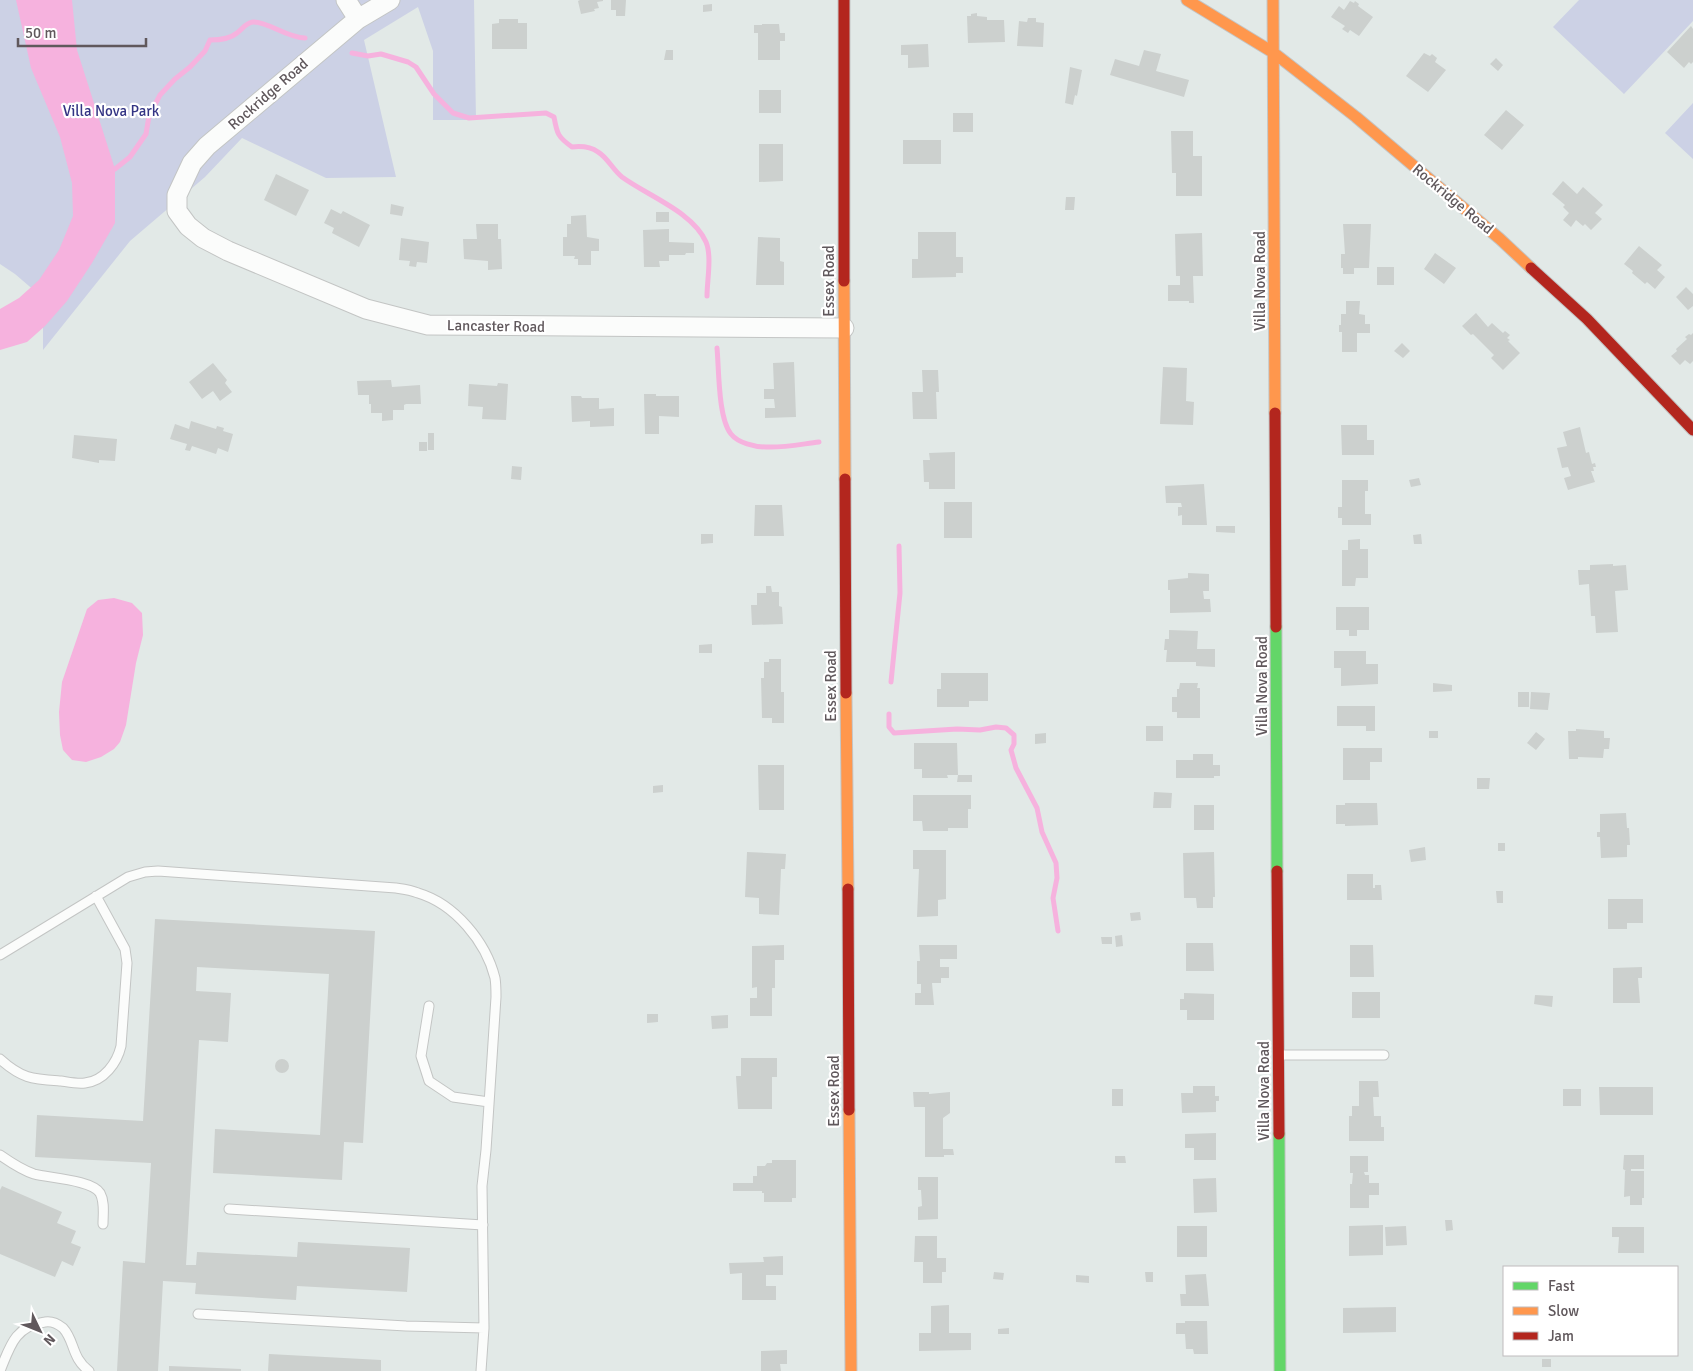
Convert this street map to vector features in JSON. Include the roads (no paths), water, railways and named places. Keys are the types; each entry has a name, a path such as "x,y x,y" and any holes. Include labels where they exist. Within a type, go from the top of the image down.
{"street":[{"path":"346,0 358,19"},
{"name":"Rockridge Road","path":"177,211 177,195 183,179 192,163 207,146 358,19 390,0"},
{"name":"Essex Road","path":"844,0 844,328 851,1371"},
{"name":"Rockridge Road","path":"1187,0 1274,53 1356,117 1500,239 1587,319 1693,430"},
{"name":"Villa Nova Road","path":"1273,0 1280,1371"},
{"name":"Lancaster Road","path":"177,211 188,226 228,252 366,309 428,325 844,328"}],"lane":[{"path":"0,955 128,877 144,872 158,871 396,888 419,893 439,902 456,915 481,945 490,963 495,980 496,997 482,1186 484,1328 481,1371"},
{"path":"0,1059 19,1074 32,1079 84,1083 99,1079 119,1056 127,963 125,949 96,896"},
{"path":"429,1006 421,1056 429,1080 453,1097 489,1102"},
{"path":"1278,1055 1384,1054"},
{"path":"0,1155 33,1173 86,1184 99,1191 103,1201 103,1224"},
{"path":"229,1208 483,1225"},
{"path":"198,1314 406,1326 484,1328"},
{"path":"0,1371 13,1339 25,1328 37,1323 49,1322 61,1326 67,1334 76,1357 89,1371"}],"waterway":[{"path":"111,170 130,157 146,134 149,116 160,95 205,51 210,40 231,37 253,22 259,22 291,35 305,38"},
{"path":"352,53 368,56 381,54 408,62 416,67 434,94 453,113 469,118 546,113 554,117 559,135 567,144 572,147 586,147 598,152 622,177 681,213 700,231 706,242 709,254 707,296"},
{"path":"717,348 721,405 727,427 734,437 747,444 762,447 819,442"},
{"path":"891,682 900,593 899,546"},
{"path":"889,714 889,727 894,733 957,729 980,730 996,727 1006,728 1014,735 1014,744 1011,750 1016,768 1037,808 1042,832 1056,863 1057,878 1053,898 1058,931"}],"park label":[{"name":"Villa Nova Park","path":"111,111"}]}
